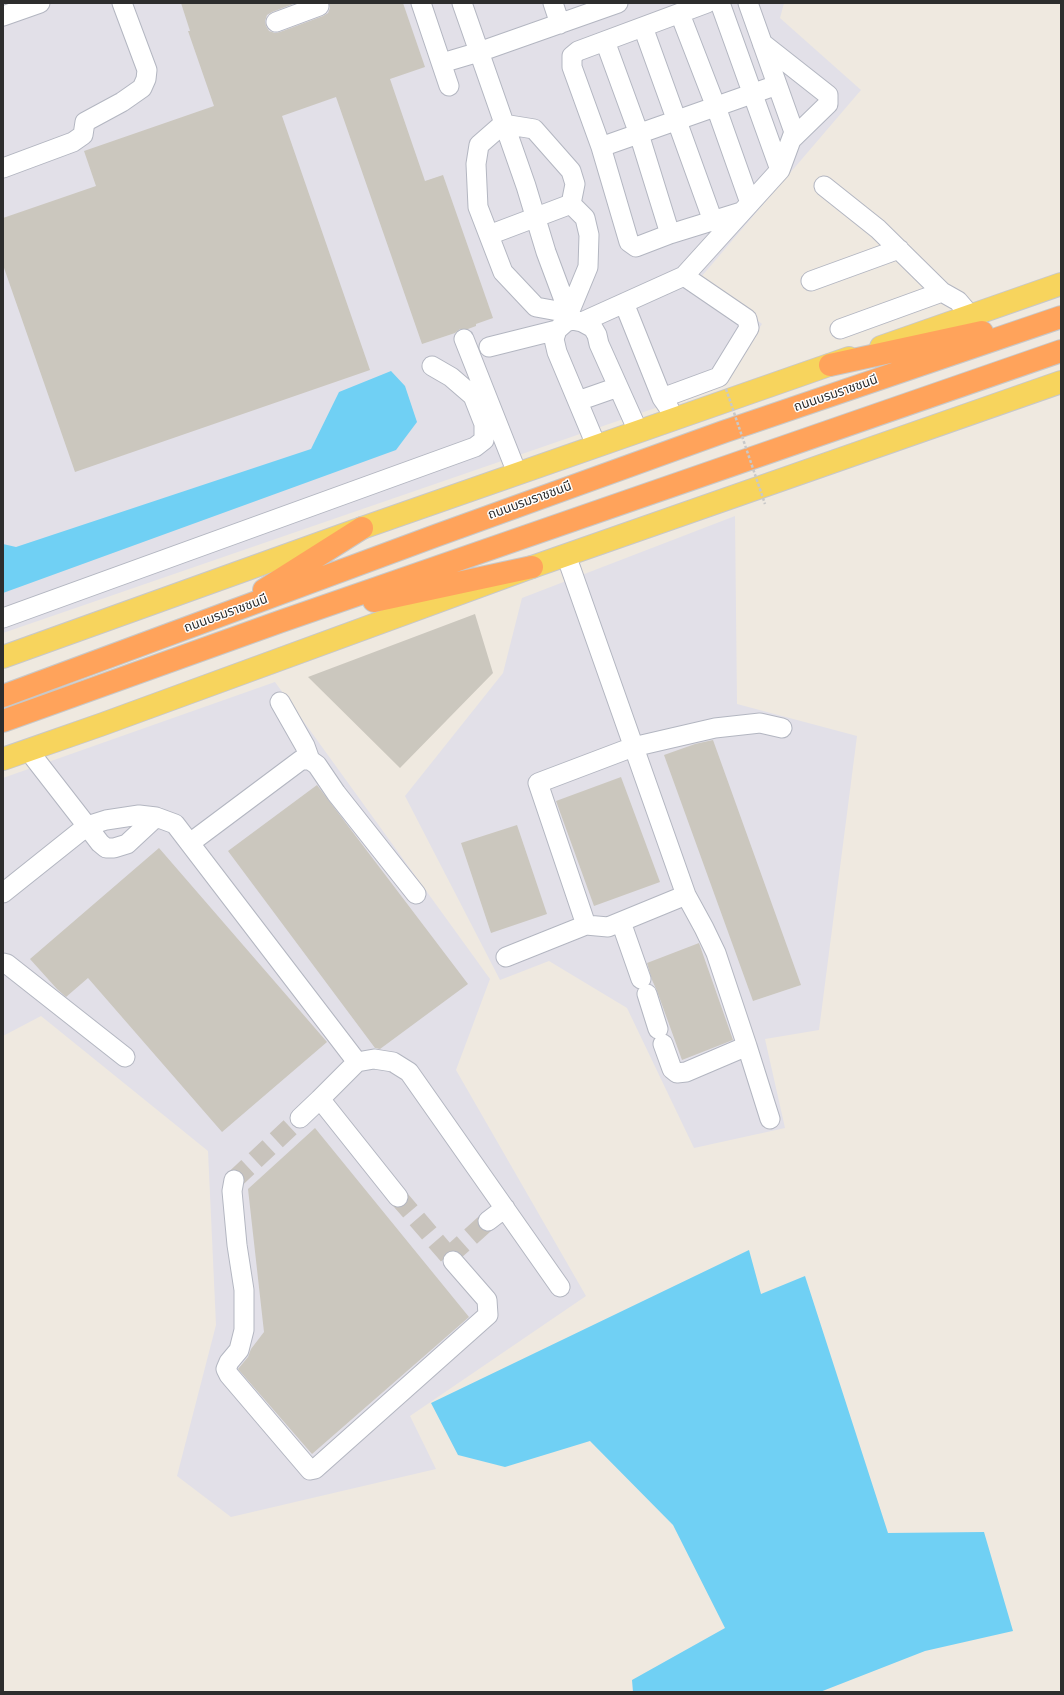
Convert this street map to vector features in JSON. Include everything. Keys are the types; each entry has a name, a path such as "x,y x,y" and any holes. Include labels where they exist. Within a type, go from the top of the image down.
{"highway":[{"path":"830,364 1061,316"},
{"name":"ถนนบรมราชชนนี","path":"3,696 435,536 715,435 1061,316"},
{"name":"ถนนบรมราชชนนี","path":"3,721 279,622 1061,351"},
{"path":"226,614 362,528"},
{"path":"279,622 532,567"}],"main road":[{"path":"3,657 517,473 1061,284"},
{"path":"3,759 103,724 532,567 1061,382"}],"lane":[{"path":"3,16 40,3"},
{"path":"3,168 73,142 83,135 85,122 122,102 142,88 146,79 147,70 122,3"},
{"path":"421,3 449,86"},
{"path":"462,3 570,321"},
{"path":"553,3 560,24"},
{"path":"442,63 479,52 618,3"},
{"path":"707,3 578,51 572,56 572,67 601,147 630,242 636,247 670,234 713,221 746,207"},
{"path":"720,3 780,170"},
{"path":"489,347 624,303 684,276 780,170 794,132 748,3"},
{"path":"276,22 319,6"},
{"path":"680,14 716,107 746,207"},
{"path":"643,27 713,221"},
{"path":"605,41 639,134 670,234"},
{"path":"762,43 828,95 828,104 791,140"},
{"path":"601,147 676,120 753,95 777,85"},
{"path":"503,124 534,129 571,171 575,184 571,204"},
{"path":"503,124 479,145 476,164 478,207 503,272 536,307 570,321 593,328 638,431"},
{"path":"824,186 878,229 942,292 958,301 970,315"},
{"path":"489,235 571,204"},
{"path":"571,204 585,218 589,235 588,267 570,321 554,339 557,352 596,446"},
{"path":"811,280 899,249"},
{"path":"662,398 719,377 749,328 747,319 684,276"},
{"path":"840,329 942,292"},
{"path":"624,303 662,398 674,418"},
{"path":"464,339 517,473"},
{"path":"3,618 475,447 484,440 484,424 474,396 451,377 432,366"},
{"path":"578,401 618,387"},
{"path":"566,555 686,895 716,953 770,1119"},
{"path":"280,702 305,746 310,760 317,765 336,793 416,894"},
{"path":"586,925 538,783 633,747 715,728 760,723 782,728"},
{"path":"28,750 100,843 106,848 114,848 128,844 156,817"},
{"path":"190,843 301,760 310,760"},
{"path":"3,893 87,826 106,820 139,815 156,817 175,824 357,1062"},
{"path":"506,957 586,925 608,927 686,895"},
{"path":"620,922 672,1069 677,1073 686,1072 747,1046"},
{"path":"3,963 7,964 125,1057"},
{"path":"300,1118 357,1062 374,1059 393,1062 410,1072 560,1287"},
{"path":"320,1100 398,1197"},
{"path":"234,1180 232,1191 237,1245 244,1290 244,1330 239,1350 228,1362 226,1369 228,1375 310,1470 315,1469 488,1315 486,1300 453,1261"},
{"path":"488,1221 505,1208"}],"path":[{"path":"726,389 765,504"}],"shaded area":[{"path":"3,3 784,3 780,18 861,90 701,277 762,324 722,385 3,633"},
{"path":"735,516 737,704 857,736 819,1030 765,1039 785,1128 694,1148 627,1008 549,961 500,980 405,796 503,673 522,598"},
{"path":"275,682 490,979 456,1070 586,1296 410,1416 436,1469 231,1517 177,1476 216,1325 208,1151 41,1016 3,1036 3,778"}],"water":[{"path":"391,371 405,386 417,422 396,450 3,593 3,544 16,547 311,449 339,392"},
{"path":"749,1250 761,1294 805,1276 888,1533 984,1532 1013,1631 925,1651 820,1692 633,1692 632,1680 725,1628 673,1525 590,1441 505,1467 458,1455 431,1403"}],"building":[{"path":"181,3 296,3 267,15 265,21 266,26 269,31 275,33 323,16 328,13 330,8 329,3 403,3 425,67 390,79 425,181 443,175 493,318 476,324 476,326 468,329 460,329 455,333 422,344 336,97 282,116 370,370 75,472 3,265 3,218 96,186 84,151 214,106 188,31 190,31"},
{"path":"475,614 493,673 400,768 308,677"},
{"path":"713,740 801,985 753,1001 664,755 695,744"},
{"path":"621,777 660,882 594,906 556,801"},
{"path":"317,785 468,984 380,1049 375,1048 228,851"},
{"path":"517,825 547,914 491,933 461,843"},
{"path":"159,848 327,1042 222,1132 88,978 66,997 30,959"},
{"path":"699,943 733,1040 682,1060 647,963"},
{"path":"315,1128 469,1317 312,1454 238,1369 248,1357 251,1349 264,1332 248,1189"}],"tunnel":[{"path":"234,1180 300,1118"},
{"path":"398,1197 453,1261"},
{"path":"449,1256 488,1221"}]}
